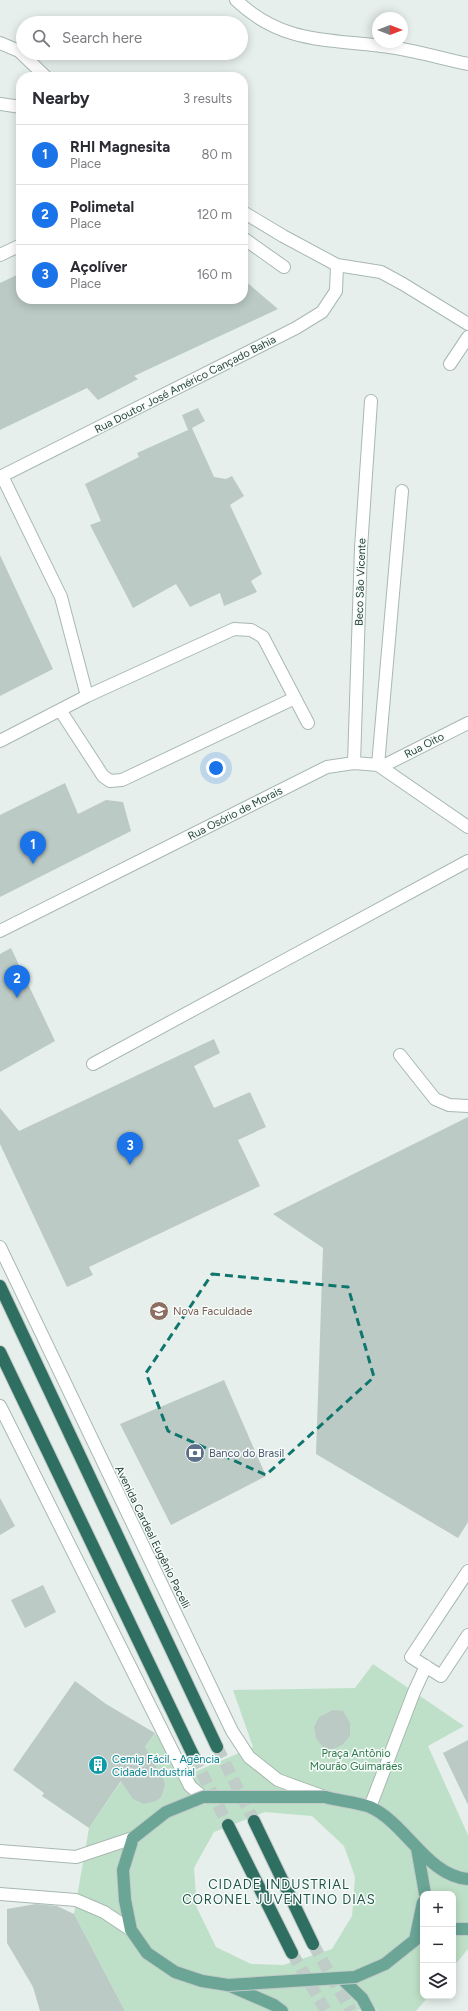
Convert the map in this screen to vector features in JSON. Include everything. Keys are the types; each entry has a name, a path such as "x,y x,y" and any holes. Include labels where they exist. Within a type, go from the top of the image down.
{"highway":[{"path":"0,1286 217,1747"},
{"path":"0,1352 194,1757"},
{"path":"254,1821 313,1944"},
{"path":"228,1825 292,1953"}],"main road":[{"path":"420,1927 419,1938 385,1964 355,1978 228,1985 202,1981 175,1972 147,1953 131,1930 123,1870 133,1838 166,1812 204,1798 325,1798 370,1807 395,1824 416,1848 440,1868 459,1878 468,1879"},
{"path":"416,1848 424,1891"},
{"path":"456,1929 468,1929"},
{"path":"341,1978 362,1998 369,2011"},
{"path":"228,1985 274,2005 282,2011"}],"street":[{"path":"236,0 272,27 310,39 396,48 468,64"},
{"path":"0,43 16,50"},
{"path":"28,60 41,72"},
{"path":"0,104 16,106"},
{"path":"248,215 336,265 381,272 468,324"},
{"path":"248,242 284,267"},
{"path":"0,255 16,247"},
{"name":"Rua Doutor José Américo Cançado Bahia","path":"1,477 296,328 322,312 336,291 336,265"},
{"path":"450,364 468,337"},
{"name":"Beco São Vicente","path":"354,763 361,548 371,401"},
{"path":"1,477 61,597 87,696"},
{"path":"379,766 402,491"},
{"path":"0,741 87,696 234,629 251,630 263,637 308,723"},
{"path":"60,710 103,776 110,781 122,780 295,698"},
{"name":"Rua Oito","path":"379,766 468,723"},
{"name":"Rua Osório de Morais","path":"0,931 327,767 354,763 379,766 468,827"},
{"path":"93,1064 468,861"},
{"path":"400,1055 435,1099 449,1106 468,1106"},
{"name":"Avenida Cardeal Eugênio Pacelli","path":"0,1247 232,1731 249,1757 278,1780 325,1798"},
{"path":"0,1406 190,1786 204,1798"},
{"path":"468,1571 411,1657 441,1676 468,1635"},
{"path":"370,1807 414,1692 426,1666"},
{"path":"0,1851 76,1856 133,1838"},
{"path":"0,1894 76,1900 104,1912 131,1930"}],"highlighted area":[{"path":"212,1274 348,1287 374,1377 266,1475 168,1431 146,1373"}],"green space":[{"name":"Praça Antônio Mourão Guimarães","path":"373,1664 464,1726 428,1746 468,1835 468,1949 456,1963 456,1891 420,1891 420,1999 426,1999 416,2011 377,2011 373,2004 357,2011 125,2011 74,1914 89,1828 155,1733 190,1774 253,1747 233,1690 355,1688","holes":["265,1812 312,1816 344,1846 355,1877 352,1916 332,1949 283,1965 251,1964 216,1947 197,1908 194,1868 214,1832"]}],"building":[{"path":"16,275 16,304 248,304 248,283 278,309 134,376 138,379 98,400 87,388 0,430 0,283"},
{"path":"198,408 205,421 192,428 214,477 226,479 232,476 244,496 230,505 262,574 251,581 257,592 224,606 220,593 190,607 176,584 133,608 90,525 101,521 85,484 139,457 137,453 188,430 182,415"},
{"path":"0,555 53,669 0,696"},
{"path":"65,783 78,814 106,800 123,802 131,831 0,897 0,815"},
{"path":"11,948 55,1041 0,1072 0,954"},
{"path":"214,1039 220,1053 194,1066 214,1108 250,1092 266,1127 238,1140 260,1186 89,1267 93,1275 67,1287 0,1144 0,1108 19,1131"},
{"path":"468,1117 468,1522 458,1538 316,1454 323,1248 273,1214"},
{"name":"Banco do Brasil","path":"224,1380 266,1476 171,1525 120,1424"},
{"path":"0,1498 15,1526 0,1535"},
{"path":"43,1585 56,1612 25,1628 11,1600"},
{"path":"75,1681 106,1704 155,1733 145,1747 163,1778 165,1785 161,1797 156,1801 144,1804 133,1799 121,1781 89,1828 42,1796 44,1793 13,1770"},
{"path":"333,1710 343,1711 350,1723 350,1736 342,1745 333,1749 324,1749 316,1738 314,1727 319,1717"},
{"path":"468,1740 468,1805 443,1753"},
{"path":"36,1904 57,1906 74,1914 125,2011 40,2011 33,1987 7,1943 7,1909"}],"tunnel":[{"path":"217,1747 254,1821"},
{"path":"194,1757 228,1825"},
{"path":"313,1944 351,2011"},
{"path":"292,1953 326,2011"}],"place":[{"name":"RHI Magnesita","path":"33,864"},
{"name":"Polimetal","path":"17,998"},
{"name":"Açolíver","path":"130,1165"},
{"name":"Nova Faculdade","path":"159,1311"},
{"name":"Banco do Brasil","path":"195,1453"},
{"name":"Cemig Fácil - Agência Cidade Industrial","path":"98,1765"}],"district":[{"name":"CIDADE INDUSTRIAL CORONEL JUVENTINO DIAS","path":"279,1892"}]}
